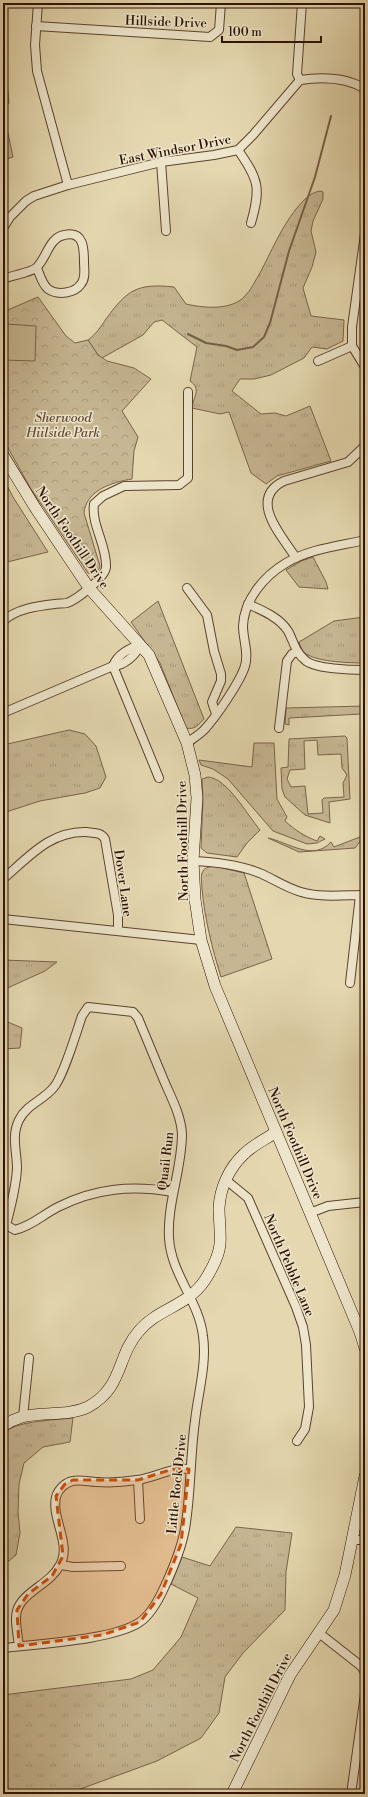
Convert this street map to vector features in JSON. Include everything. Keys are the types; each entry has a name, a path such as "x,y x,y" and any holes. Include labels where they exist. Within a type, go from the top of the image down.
{"street":[{"path":"38,3 36,26 37,71 68,185"},
{"name":"Hillside Drive","path":"36,26 210,37 219,30 221,3"},
{"path":"302,3 297,74 300,80 317,78 333,79 363,87"},
{"name":"East Windsor Drive","path":"3,228 10,217 26,201 34,196 68,185 161,162 214,155 238,150 253,135 300,80"},
{"path":"238,150 248,164 257,184 257,200 251,223"},
{"path":"161,162 166,231"},
{"path":"3,279 37,268 56,239 63,235 72,234 79,238 84,244 84,277 82,283 76,288 66,293 58,293 49,290 44,284 37,268"},
{"path":"365,234 352,327 352,346 365,367"},
{"path":"3,290 3,300"},
{"path":"318,361 352,346"},
{"path":"3,621 13,614 24,610 56,604 75,593 89,588 105,574 106,567 93,512 94,504 103,496 124,486 179,485 188,478 188,392"},
{"path":"296,558 269,515 267,503 271,492 284,481 348,462 365,446"},
{"name":"North Foothill Drive","path":"3,455 89,588 149,655 178,727 187,743 195,775 196,792 193,861 195,899 200,940 215,986 365,1348"},
{"path":"187,743 203,731 216,714 245,667 246,647 243,627 248,604 257,588 286,563 296,558 314,552 365,540"},
{"path":"187,588 207,615 221,681 212,702 216,714"},
{"path":"248,604 279,621 288,631 297,652 306,662 316,665 365,670"},
{"path":"3,713 113,666 119,666 137,652 140,645"},
{"path":"279,728 287,661 292,654 297,652"},
{"path":"113,666 159,778"},
{"name":"Dover Lane","path":"3,880 39,848 57,836 75,832 97,833 103,835 105,839 118,915 118,931"},
{"path":"193,861 213,862 241,867 262,874 302,893 324,895 362,895 350,983"},
{"path":"3,919 200,940"},
{"name":"Quail Run","path":"5,1226 16,1184 17,1165 15,1133 19,1120 34,1103 45,1096 55,1086 82,1016 88,1007 133,1012 138,1018 180,1122 181,1142 169,1218 169,1239 172,1258 181,1281 190,1296"},
{"path":"3,1426 23,1417 70,1412 86,1408 100,1399 114,1383 128,1348 138,1331 154,1317 180,1304 204,1282 215,1264 220,1245 219,1206 222,1188 230,1171 244,1153 276,1132"},
{"name":"North Pebble Lane","path":"226,1180 248,1198 296,1306 303,1327 306,1345 308,1407 305,1429 297,1441"},
{"path":"5,1226 15,1230 27,1227 58,1207 100,1191 138,1189 173,1192"},
{"path":"310,1213 328,1206 365,1202"},
{"name":"Little Rock Drive","path":"3,1648 102,1636 128,1628 140,1622 151,1610 161,1594 173,1569 181,1544 188,1507 189,1469 204,1357 201,1322 190,1296"},
{"path":"23,1417 29,1358"},
{"path":"19,1646 16,1619 17,1610 28,1594 42,1585 61,1565 63,1544 56,1507 56,1496 59,1490 65,1484 73,1480 110,1483 138,1480 173,1469 189,1469"},
{"name":"North Foothill Drive","path":"232,1794 290,1675 334,1610 345,1575 365,1476"},
{"path":"138,1480 140,1519"},
{"path":"352,1540 365,1540"},
{"path":"61,1565 72,1567 121,1566"},
{"path":"319,1633 361,1666 365,1672"},
{"path":"351,1794 365,1694"}],"highlighted area":[{"path":"173,1469 189,1469 181,1544 161,1594 140,1622 102,1635 19,1646 17,1610 28,1594 52,1576 63,1556 56,1496 65,1484 73,1480 138,1480"}],"green space":[{"path":"3,71 6,72 9,103 3,110"},
{"path":"3,110 13,157 3,160"},
{"path":"320,191 323,192 323,199 313,221 311,231 316,252 312,267 303,288 311,316 344,320 343,341 327,349 312,347 304,358 271,375 254,379 240,379 232,391 261,414 275,413 286,416 310,406 331,461 277,476 266,484 251,473 229,412 220,414 192,408 196,387 190,381 197,347 162,320 154,322 143,335 102,358 98,355 88,340 98,331 120,301 127,295 142,288 151,286 174,287 186,304 201,307 225,306 239,301 251,288 281,232 296,209 309,195"},
{"name":"Sherwood Hiilside Park","path":"38,297 66,336 75,343 88,340 98,355 107,361 134,368 151,379 122,411 138,437 134,451 132,479 117,482 102,488 90,498 86,505 84,513 100,566 99,569 93,574 88,573 31,489 3,439 3,312"},
{"path":"5,324 36,326 35,361 3,360"},
{"path":"3,478 13,497 48,552 3,563"},
{"path":"313,557 328,589 299,587 286,570 301,561"},
{"path":"158,601 204,719 192,728 186,728 160,663 131,622"},
{"path":"364,617 365,663 336,662 320,659 306,654 301,648 299,642 334,621"},
{"path":"365,706 365,720 361,720 361,714 289,718 289,725 285,724 286,708"},
{"path":"69,730 85,734 96,746 106,777 100,788 85,793 40,801 3,813 3,745"},
{"path":"345,736 347,738 350,799 329,802 330,823 305,815 285,797 282,789 281,768 288,767 289,739","holes":["317,740 318,755 341,754 342,768 347,775 343,783 344,797 324,798 322,800 323,813 308,814 305,786 291,787 287,779 290,770 305,769 304,741"]},
{"path":"254,743 274,743 277,799 287,817 285,821 312,839 317,841 320,836 325,839 317,843 307,844 273,831 228,779 213,769 201,765 199,760 252,767"},
{"path":"208,777 215,779 230,791 260,830 247,843 237,857 207,853 201,848 203,798 202,779"},
{"path":"365,835 365,839 362,839 355,848 299,852 268,838 308,851 324,848 331,842 334,847"},
{"path":"214,866 244,873 272,959 221,977 212,945 203,900 202,873 208,867"},
{"path":"3,960 57,962 45,971 3,990"},
{"path":"3,1020 22,1028 20,1048 3,1049"},
{"path":"73,1418 70,1442 43,1447 24,1463 19,1484 18,1512 20,1533 16,1555 3,1566 3,1433 16,1426 46,1420"},
{"path":"236,1527 292,1533 286,1572 285,1610 243,1653 225,1677 219,1713 201,1738 157,1761 75,1791 63,1794 3,1794 3,1695 131,1679 153,1670 181,1637 198,1598 171,1584 182,1557 210,1566"}],"waterway":[{"path":"188,334 206,343 226,346 237,350 253,347 264,337 270,323 289,251 315,177 331,116"}]}
